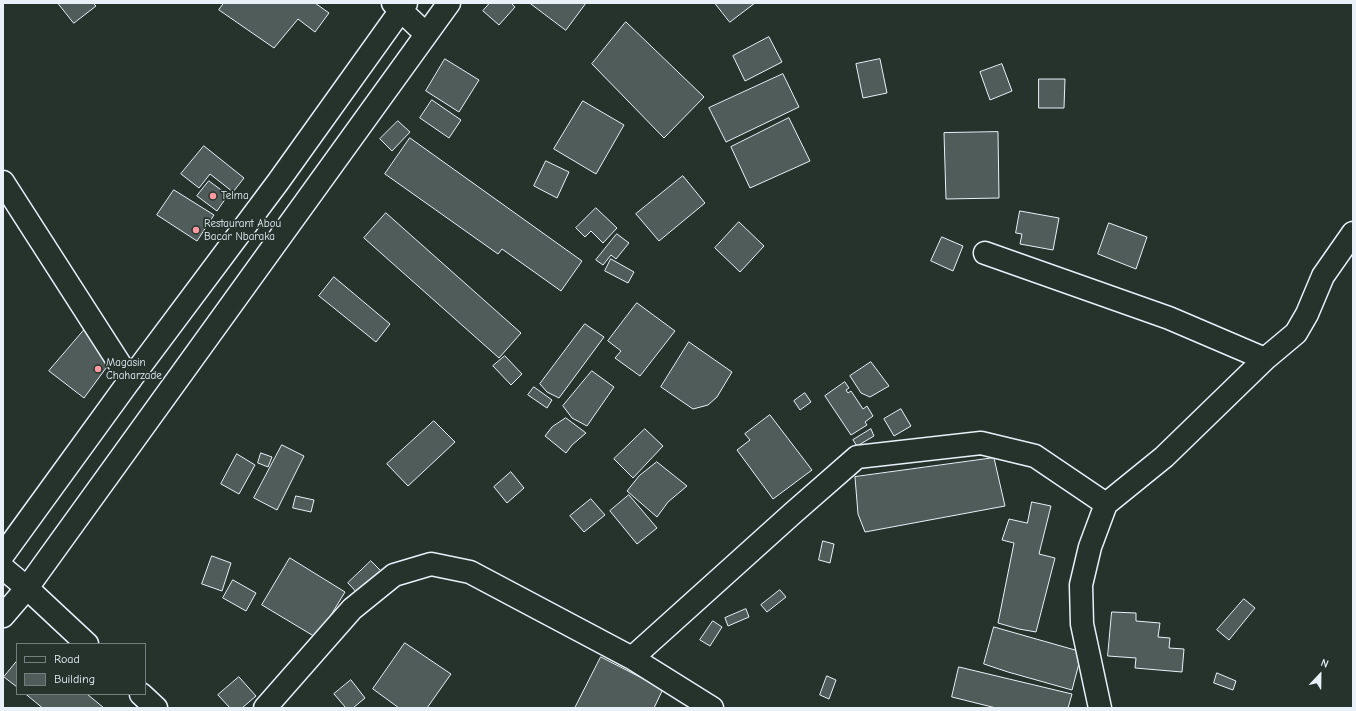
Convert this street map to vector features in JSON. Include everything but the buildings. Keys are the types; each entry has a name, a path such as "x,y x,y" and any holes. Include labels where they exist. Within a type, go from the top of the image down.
{"street":[{"path":"3,616 27,588 449,3"},
{"path":"3,555 130,380 278,182 400,6 426,34"},
{"path":"3,182 130,380"},
{"path":"1100,708 1082,624 1081,585 1090,547 1106,504 1164,457 1265,359 1296,333 1307,314 1324,276 1353,233"},
{"path":"985,253 1169,318 1265,359"},
{"path":"632,658 793,513 858,457 981,443 1035,456 1106,504"},
{"path":"265,708 352,609 394,575 431,564 470,572 632,658 712,708"},
{"path":"3,568 27,588 86,643"},
{"path":"142,695 156,708"}],"place":[{"name":"Telma","path":"213,196"},
{"name":"Restaurant Abou Bacar Nbaraka","path":"196,230"},
{"name":"Magasin Chaharzade","path":"98,369"}]}
